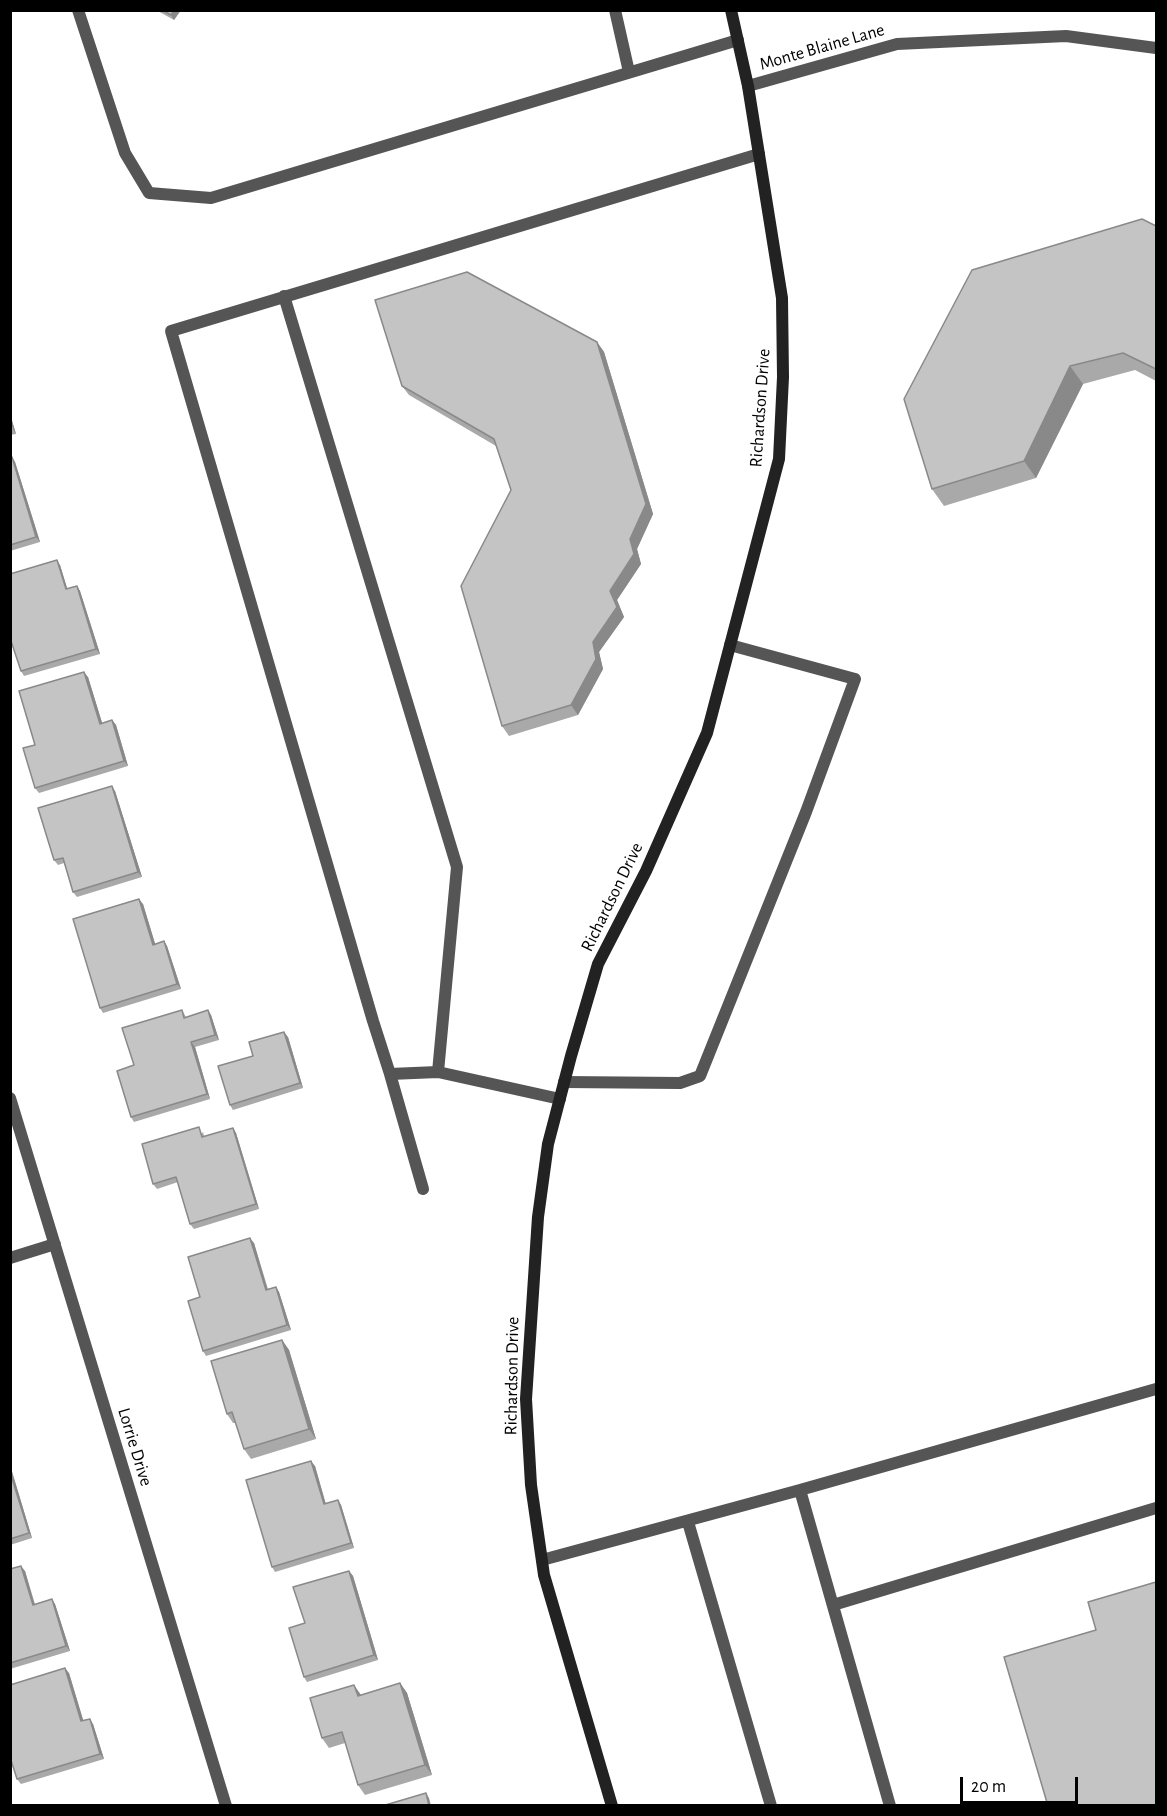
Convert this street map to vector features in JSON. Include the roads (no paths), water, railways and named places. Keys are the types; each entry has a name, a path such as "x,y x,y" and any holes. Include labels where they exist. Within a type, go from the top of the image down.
{"street":[{"path":"78,10 125,153 149,193 211,198 738,40"},
{"path":"615,10 629,72"},
{"name":"Richardson Drive","path":"612,1806 547,1586 531,1485 526,1399 538,1217 548,1144 598,964 646,871 707,733 779,459 783,376 782,298 748,86 731,10"},
{"name":"Monte Blaine Lane","path":"748,86 897,44 1066,36 1156,48"},
{"path":"423,1189 171,331 759,154"},
{"path":"284,296 457,867 438,1072"},
{"path":"564,1082 680,1083 700,1076 806,812 855,679 730,645"},
{"path":"390,1074 438,1072 560,1099"},
{"name":"Lorrie Drive","path":"10,1098 226,1806"},
{"path":"10,1258 55,1244"},
{"path":"542,1560 688,1522 1156,1389"},
{"path":"800,1490 890,1806"},
{"path":"833,1605 1156,1508"},
{"path":"688,1522 771,1806"}]}
